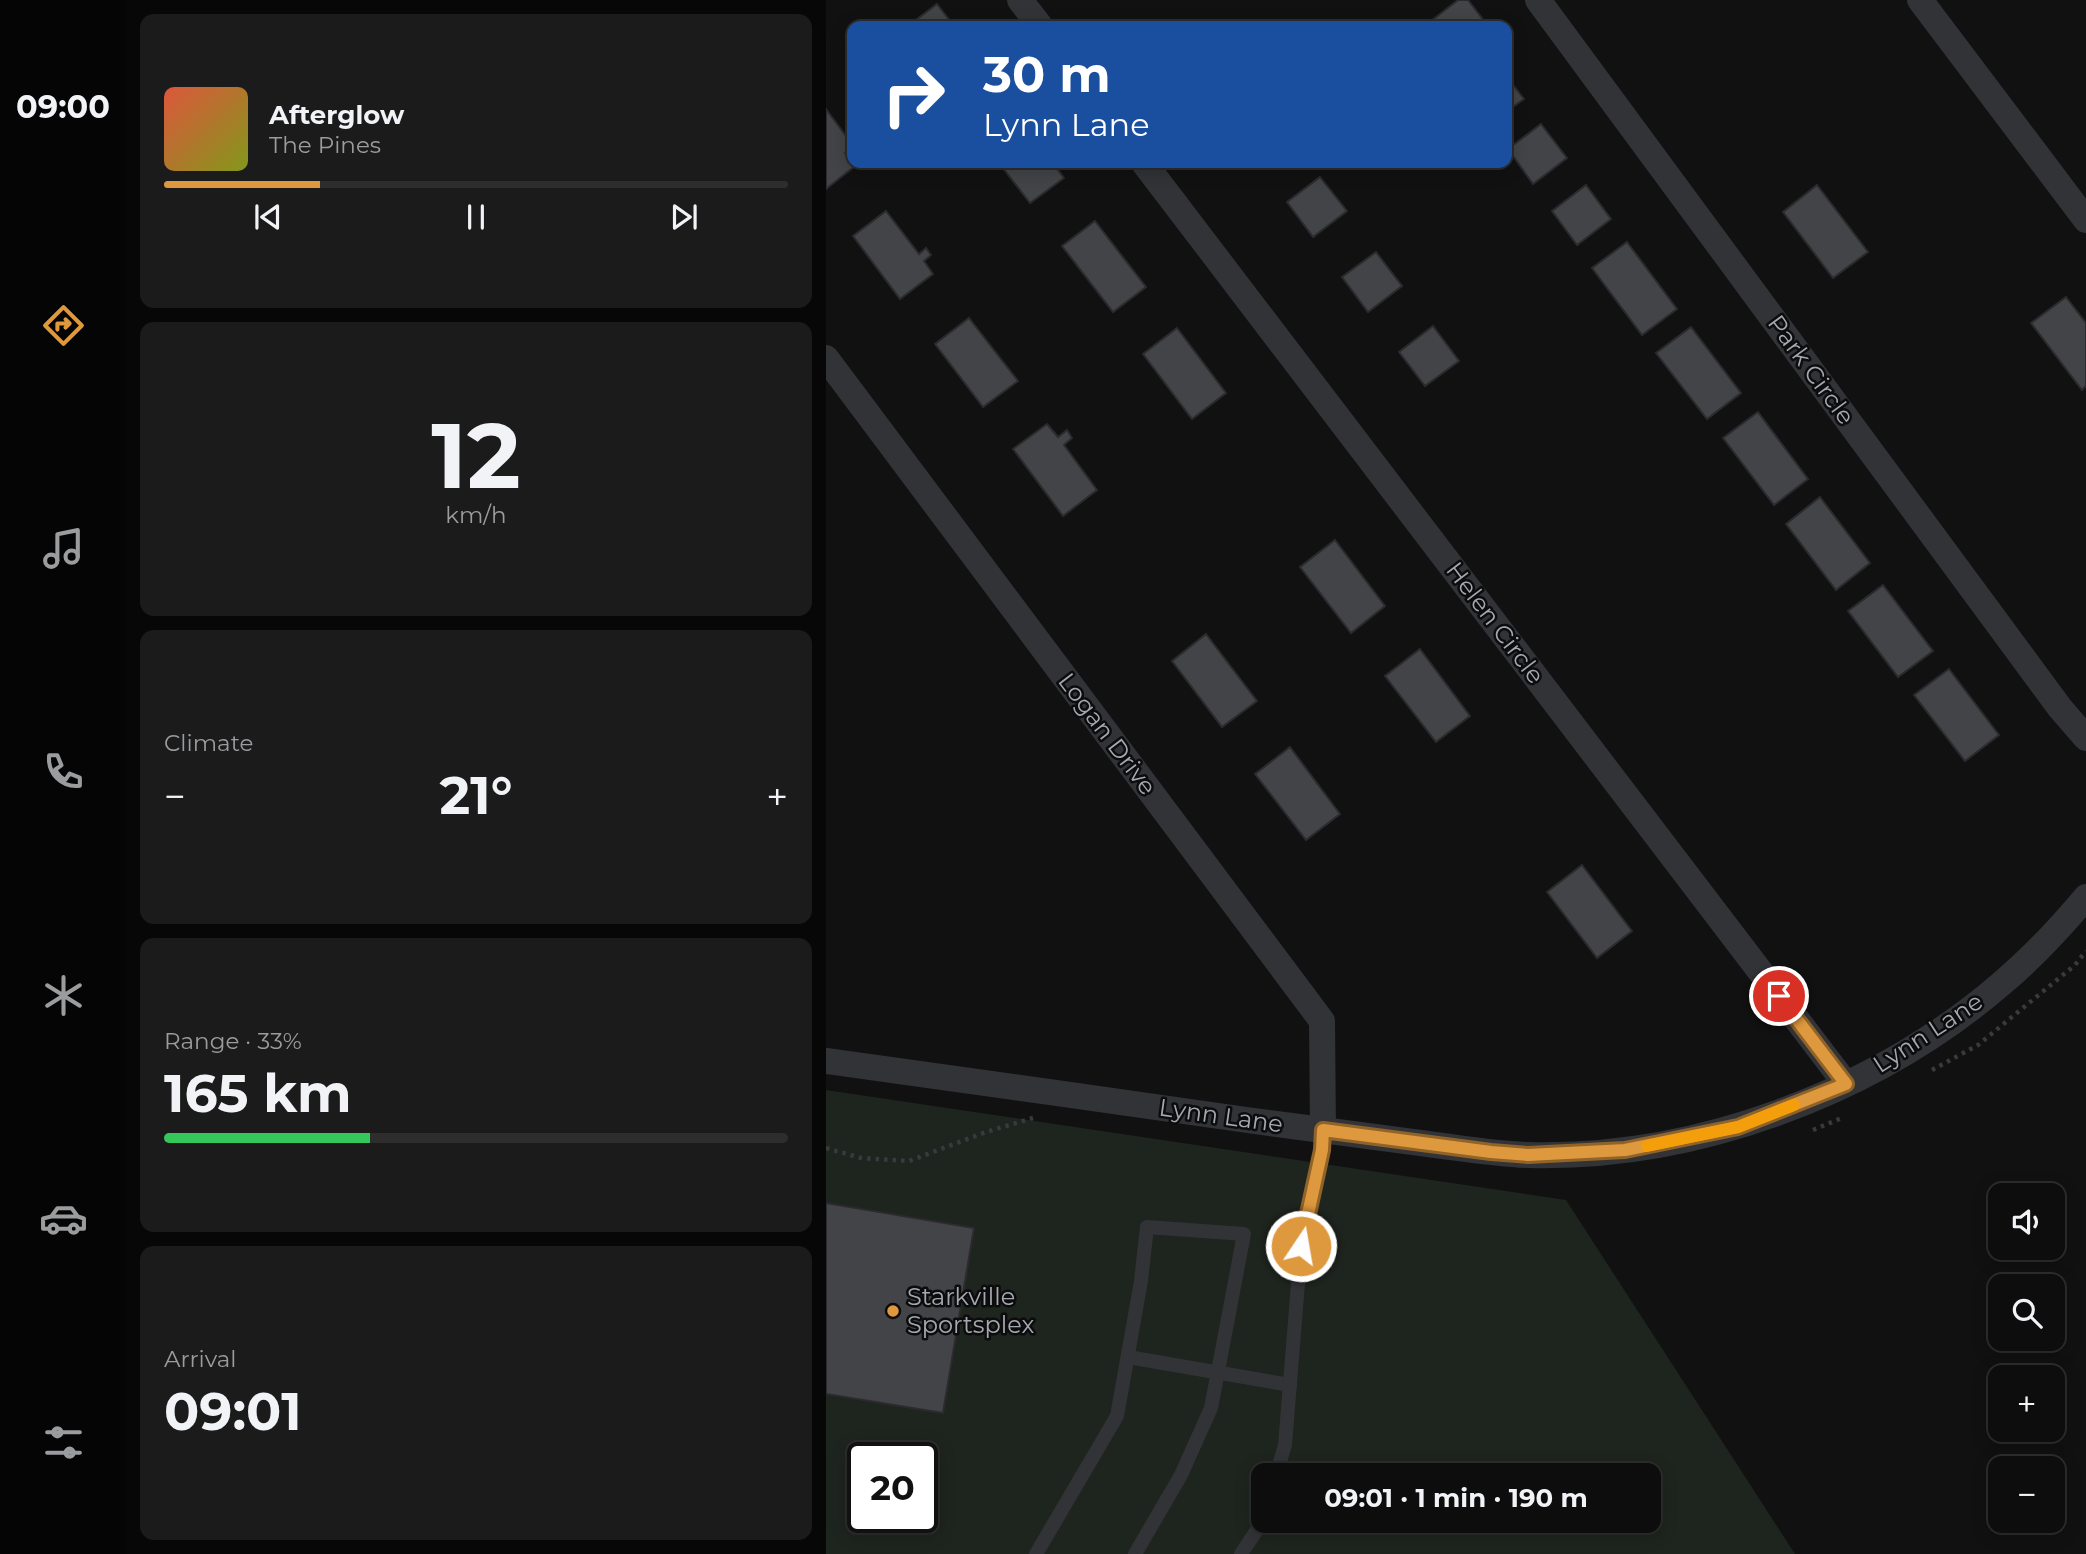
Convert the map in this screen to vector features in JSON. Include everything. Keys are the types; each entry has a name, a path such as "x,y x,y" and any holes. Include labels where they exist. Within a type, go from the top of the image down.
{"street":[{"path":"1020,0 1036,21"},
{"name":"Park Circle","path":"1538,0 2060,708 2086,738"},
{"path":"1920,0 2086,220"},
{"name":"Helen Circle","path":"1148,168 1846,1084"},
{"name":"Logan Drive","path":"826,358 1322,1021 1323,1130"},
{"name":"Lynn Lane","path":"826,1060 1491,1152 1528,1155 1625,1150 1738,1127 1846,1084 1896,1057 1945,1027 2001,984 2052,937 2086,897"}],"lane":[{"path":"1280,1463 1285,1446 1301,1246 1322,1150 1323,1130"},
{"path":"1036,1554 1117,1416 1141,1281 1147,1227 1244,1234 1211,1408 1181,1475 1135,1554"},
{"path":"1128,1357 1290,1385"},
{"path":"1241,1554 1255,1533"}],"shaded area":[{"path":"826,1090 1566,1200 1795,1554 826,1554"}],"building":[{"path":"1458,0 1468,0 1484,21 1431,21"},
{"path":"937,4 950,21 915,21"},
{"path":"1512,83 1524,99 1512,107"},
{"path":"826,109 847,137 847,168 852,168 826,189"},
{"path":"1541,124 1567,158 1533,184 1512,155 1512,146"},
{"path":"1003,168 1057,168 1064,178 1030,203"},
{"path":"1320,177 1347,211 1313,237 1287,202"},
{"path":"1586,185 1611,219 1577,245 1552,211"},
{"path":"1817,185 1868,252 1833,278 1783,212"},
{"path":"886,211 919,254 926,248 931,255 924,261 933,274 900,299 853,236"},
{"path":"1095,221 1146,287 1113,312 1062,246"},
{"path":"1627,242 1677,309 1642,335 1592,268"},
{"path":"1376,252 1402,286 1368,312 1342,277"},
{"path":"2066,297 2086,323 2086,386 2082,390 2031,323"},
{"path":"969,318 1018,381 983,407 935,344"},
{"path":"1433,326 1459,361 1425,386 1399,352"},
{"path":"1691,327 1741,393 1707,419 1656,353"},
{"path":"1177,328 1226,393 1192,419 1143,354"},
{"path":"1758,412 1808,479 1774,505 1723,438"},
{"path":"1047,424 1058,437 1067,430 1072,438 1064,445 1097,490 1063,516 1013,449"},
{"path":"1820,497 1870,563 1836,590 1786,524"},
{"path":"1335,540 1385,606 1351,633 1300,567"},
{"path":"1883,585 1933,651 1898,677 1848,611"},
{"path":"1206,634 1257,701 1222,727 1172,661"},
{"path":"1420,649 1470,716 1436,742 1385,676"},
{"path":"1949,669 1999,735 1965,761 1914,695"},
{"path":"1290,747 1340,814 1306,840 1255,774"},
{"path":"1582,865 1632,931 1597,958 1547,892"},
{"name":"Starkville Sportsplex","path":"826,1203 974,1228 943,1413 826,1394"}],"slow traffic":[{"path":"1647,1146 1738,1127 1794,1105"}],"place":[{"name":"Starkville Sportsplex","path":"893,1311"}],"route":[{"path":"1301,1246 1322,1150 1323,1130 1528,1155 1625,1150 1738,1127 1846,1084 1779,996"}]}
